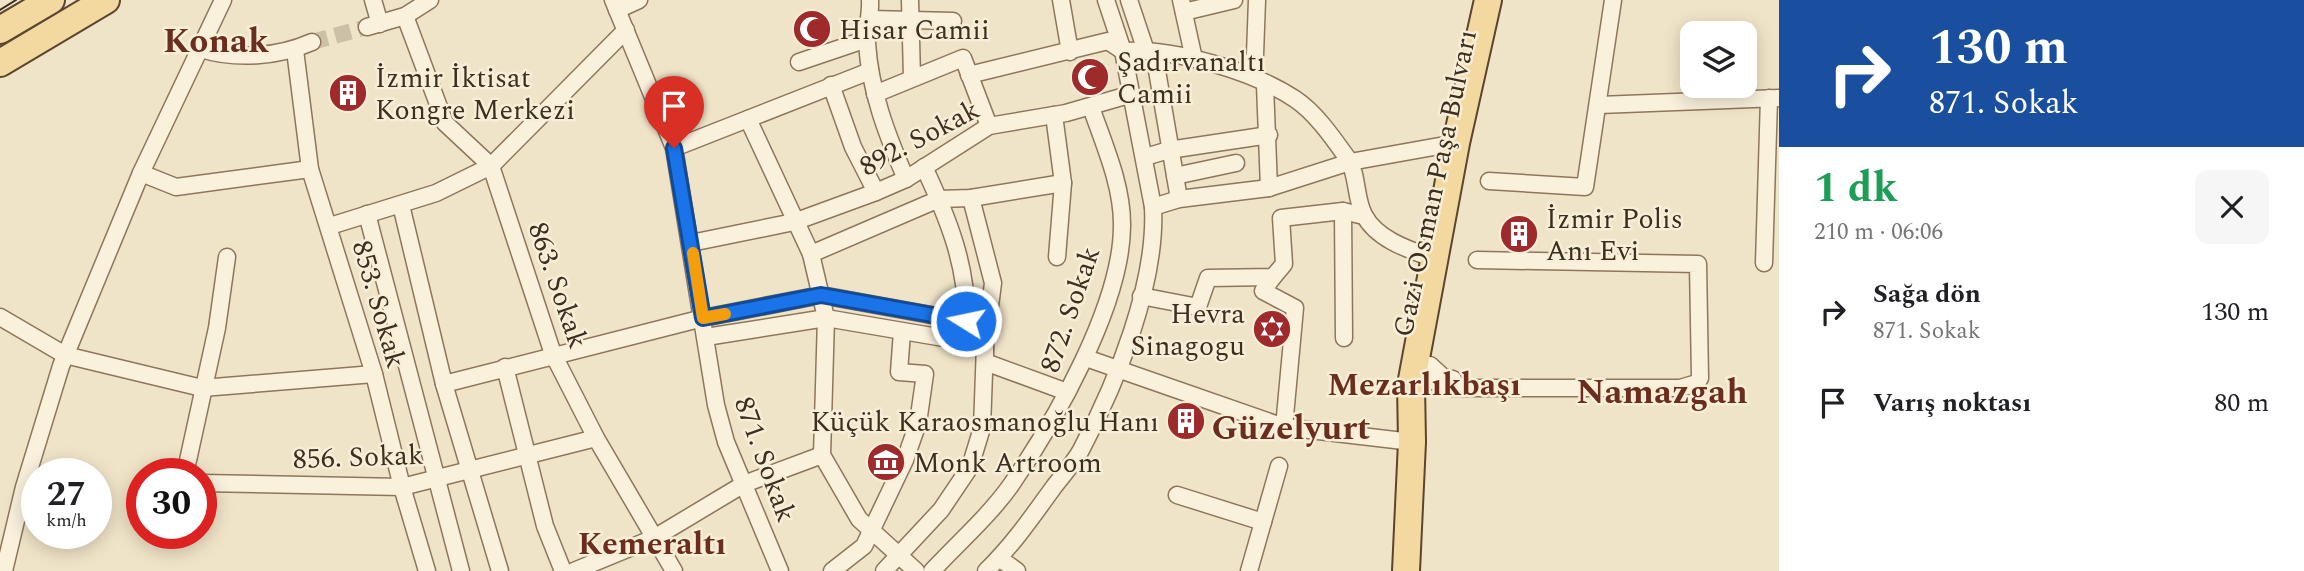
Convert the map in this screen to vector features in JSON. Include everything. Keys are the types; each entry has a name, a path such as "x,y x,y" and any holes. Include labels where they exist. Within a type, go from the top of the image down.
{"main road":[{"path":"0,30 51,0"},
{"path":"0,46 76,0"},
{"path":"0,63 106,0"},
{"name":"Gazi Osman Paşa Bulvarı","path":"1428,380 1435,259 1456,143 1488,0"},
{"name":"Gazi Osman Paşa Bulvarı","path":"1428,380 1445,267 1505,0"},
{"path":"1406,571 1412,442 1428,380"}],"street":[{"path":"4,571 24,487 65,355 141,173 223,0"},
{"path":"373,0 374,25 405,16 428,0"},
{"path":"615,5 639,0"},
{"path":"870,0 871,19 867,39 870,71 888,139 906,179"},
{"path":"910,0 912,78"},
{"path":"1061,0 1070,52"},
{"path":"986,571 999,558 1080,452 1117,370 1141,296 1154,231 1153,207 1123,51 1106,0"},
{"path":"1129,0 1150,52 1179,199"},
{"path":"1194,59 1182,6 1234,0"},
{"path":"1247,74 1255,55 1257,0"},
{"path":"1489,181 1585,187 1613,0"},
{"name":"871. Sokak","path":"615,5 674,148 716,405 726,442 780,571"},
{"name":"863. Sokak","path":"405,16 445,123 491,166 553,354 596,438 674,571"},
{"path":"871,19 953,20"},
{"path":"330,226 436,193 491,166 626,30"},
{"path":"799,62 867,39"},
{"path":"970,75 1108,41 1123,51 1194,59 1247,74 1295,99 1316,118 1350,162 1364,216"},
{"path":"201,49 232,57 295,50 312,42"},
{"name":"853. Sokak","path":"295,50 310,169 330,226 374,374 402,487 427,571"},
{"path":"875,94 963,58 989,126"},
{"path":"674,148 870,71"},
{"path":"831,85 852,147 876,192"},
{"path":"1265,85 1269,188"},
{"name":"892. Sokak","path":"691,243 794,222 876,192 906,179 989,126 1054,116 1132,94"},
{"path":"1599,105 1774,98 1764,263"},
{"name":"872. Sokak","path":"932,571 1010,487 1086,358 1116,271 1122,225 1116,178 1091,107"},
{"path":"1054,116 1063,183 1057,257"},
{"path":"748,119 769,159 794,222 811,254 821,295 826,318 822,456 859,519 916,571"},
{"path":"1145,157 1169,150 1269,135"},
{"path":"1232,141 1242,192"},
{"path":"1153,207 1179,199 1269,188 1350,162 1456,143"},
{"path":"1175,176 1236,163"},
{"path":"924,167 952,232 967,293 966,321"},
{"path":"141,173 176,187 310,169"},
{"path":"811,254 939,199 971,198 1063,183"},
{"path":"884,571 941,510 970,467 982,428 986,325 993,283 971,198"},
{"path":"401,205 444,384 500,571"},
{"path":"1284,427 1295,308 1263,291 1284,264 1281,218 1343,212 1364,216 1395,244 1435,259"},
{"path":"1343,212 1344,338"},
{"path":"367,214 461,571"},
{"path":"188,458 217,328 227,257"},
{"path":"1428,380 1452,388 1656,388 1690,386 1700,378 1698,264 1477,260"},
{"path":"1141,296 1198,307 1208,278 1273,277"},
{"path":"444,384 553,354 703,318 821,295 986,325"},
{"path":"0,317 65,355 202,388 374,374"},
{"path":"706,337 826,318 985,345"},
{"path":"832,571 864,546 905,460 918,423 925,374 899,372 902,331"},
{"path":"985,345 985,362 1067,393"},
{"path":"1086,358 1284,427 1412,442"},
{"path":"505,367 545,526 563,571"},
{"name":"856. Sokak","path":"217,483 402,487 437,480 527,453 596,438"},
{"path":"574,571 654,538 744,484 822,456"},
{"path":"1249,571 1279,466"},
{"path":"1177,495 1263,523"},
{"path":"999,558 1017,571"}],"tunnel":[{"path":"312,42 367,27"}],"tram line":[{"path":"0,10 16,0"}],"slow traffic":[{"path":"693,253 703,318 725,314"}],"place":[{"name":"Hisar Camii","path":"812,29"},
{"name":"Şadırvanaltı Camii","path":"1090,77"},
{"name":"İzmir İktisat Kongre Merkezi","path":"348,93"},
{"name":"İzmir Polis Anı Evi","path":"1519,234"},
{"name":"Hevra Sinagogu","path":"1272,329"},
{"name":"Küçük Karaosmanoğlu Hanı","path":"1186,421"},
{"name":"Monk Artroom","path":"886,462"}],"district":[{"name":"Konak","path":"216,40"},
{"name":"Mezarlıkbaşı","path":"1424,384"},
{"name":"Namazgah","path":"1662,391"},
{"name":"Güzelyurt","path":"1291,427"},
{"name":"Kemeraltı","path":"652,543"}],"route":[{"path":"674,148 703,318 821,295 966,321"}]}
